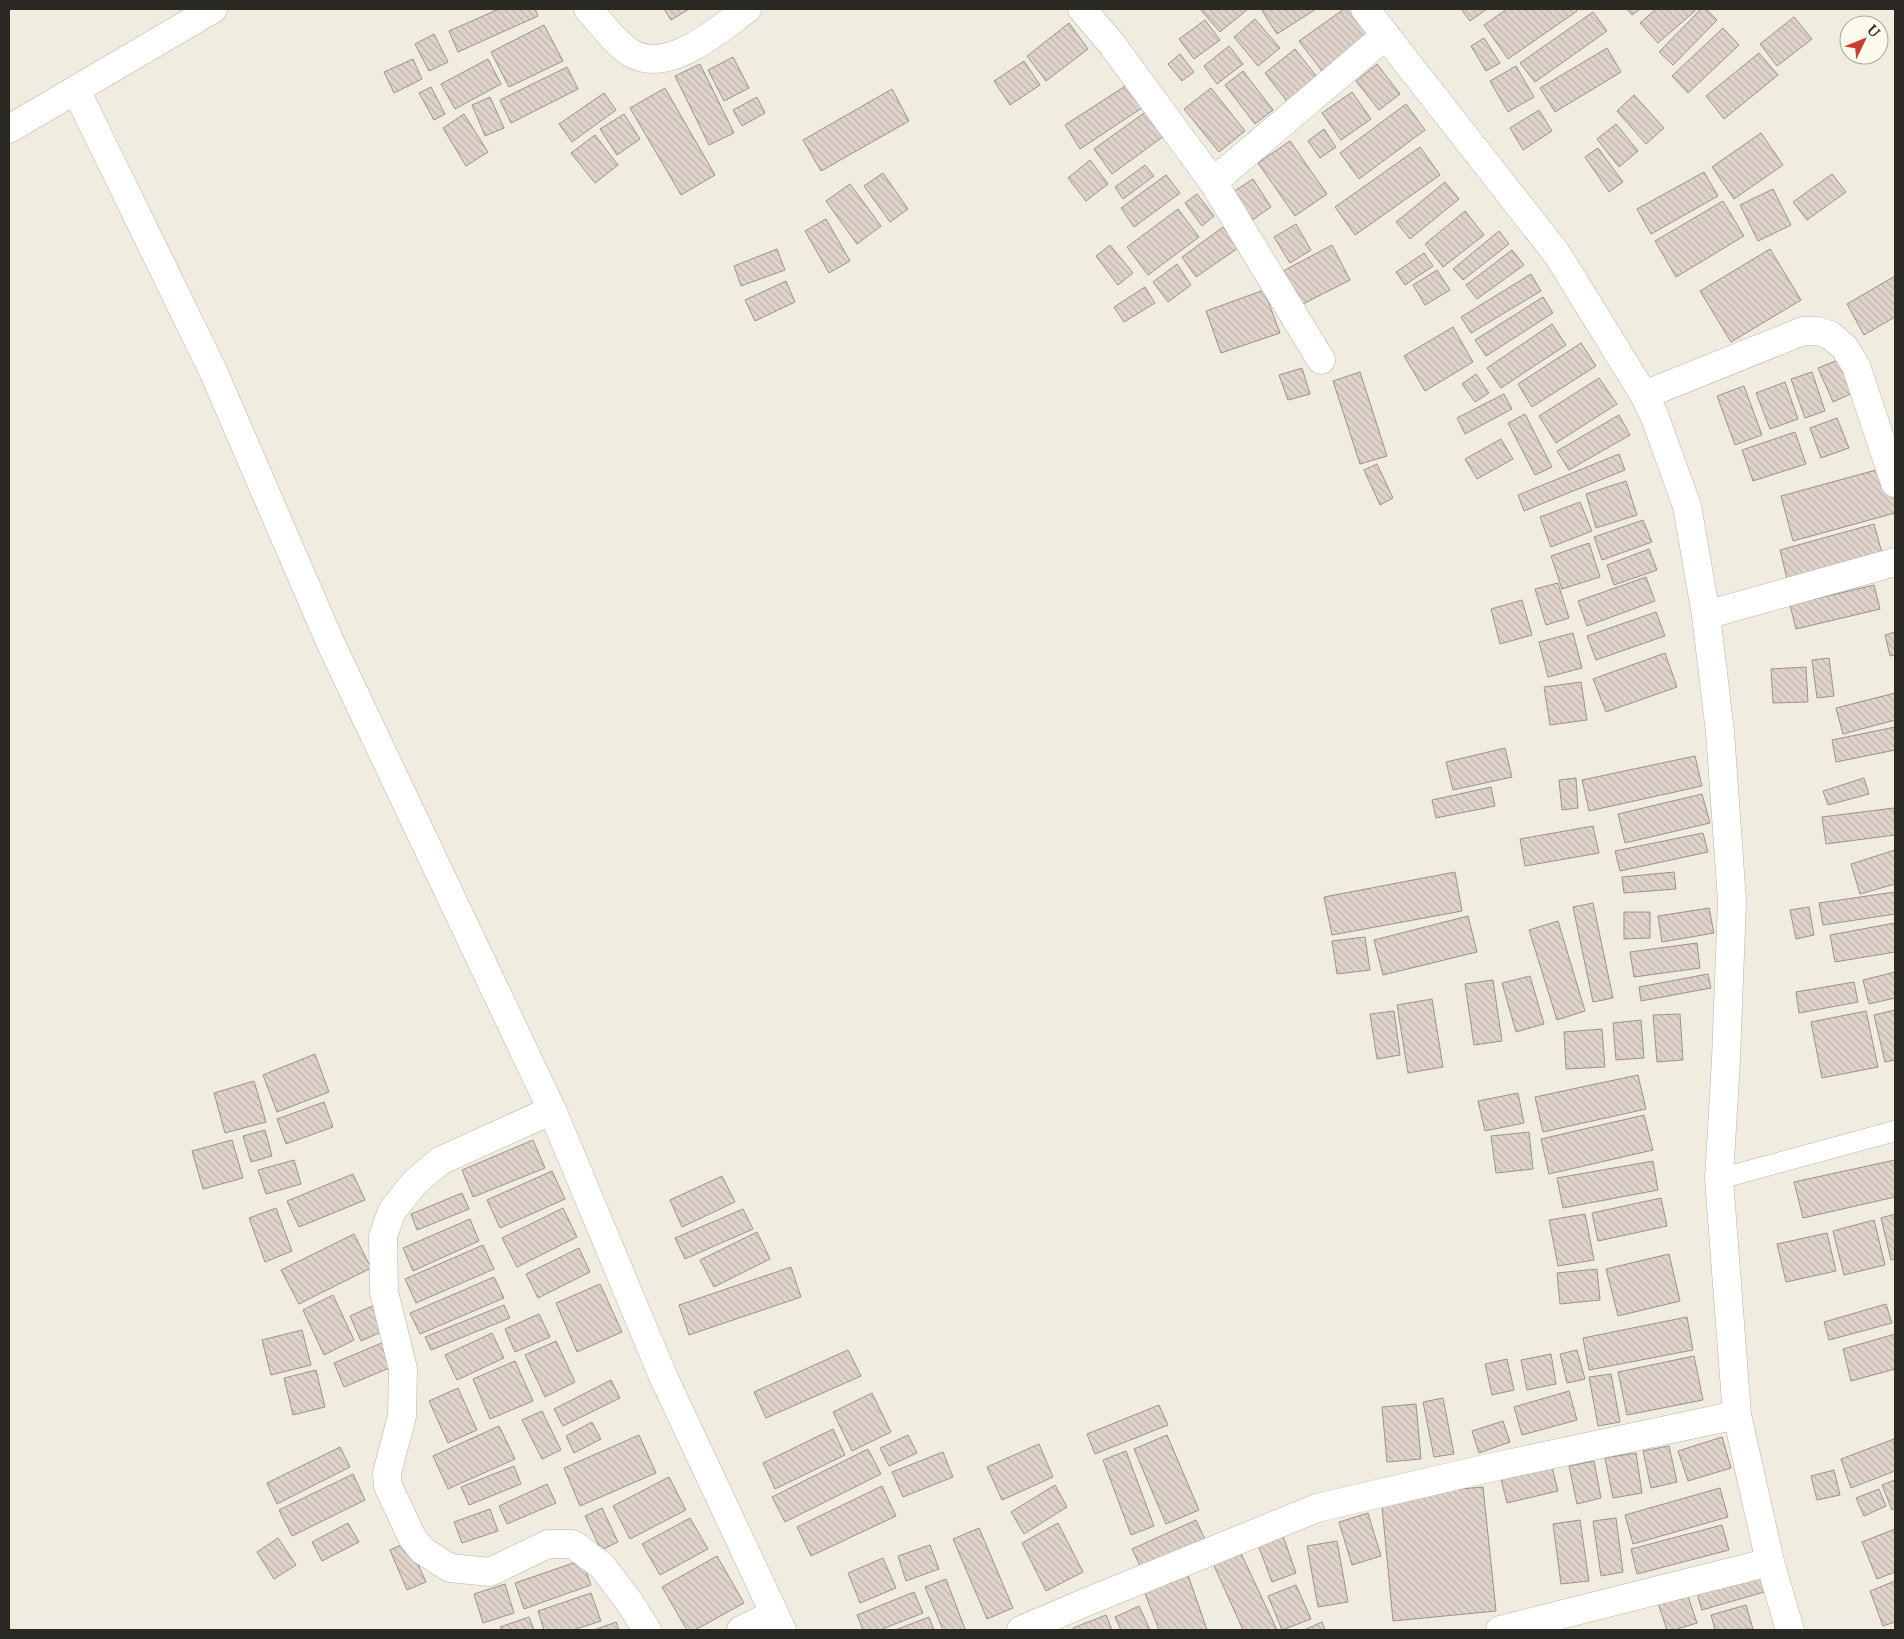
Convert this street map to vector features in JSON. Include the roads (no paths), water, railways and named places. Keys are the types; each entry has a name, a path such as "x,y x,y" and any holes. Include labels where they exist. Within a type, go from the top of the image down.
{"street":[{"path":"9,129 213,9"},
{"path":"588,9 624,48 650,59 675,55 708,37 747,9"},
{"path":"1082,9 1111,43 1213,182 1321,360"},
{"path":"1365,9 1557,254 1644,395 1654,415 1687,506 1706,615 1720,732 1732,901 1726,1050 1718,1179 1737,1415 1770,1562 1790,1630"},
{"path":"1213,182 1386,35"},
{"path":"76,90 213,371 331,644 552,1110 663,1376 778,1622 741,1630"},
{"path":"1644,395 1803,330 1830,335 1845,348 1856,366 1895,483"},
{"path":"1706,615 1895,562"},
{"path":"552,1110 440,1161 415,1182 392,1211 383,1236 384,1292 403,1369 402,1416 387,1472 388,1486 412,1538 422,1550 450,1568 490,1572 548,1544 573,1544 602,1566 630,1603 647,1630"},
{"path":"1021,1630 1317,1508 1493,1466 1737,1415"},
{"path":"1500,1630 1770,1562"}],"lane":[{"path":"1718,1179 1895,1131"}]}
